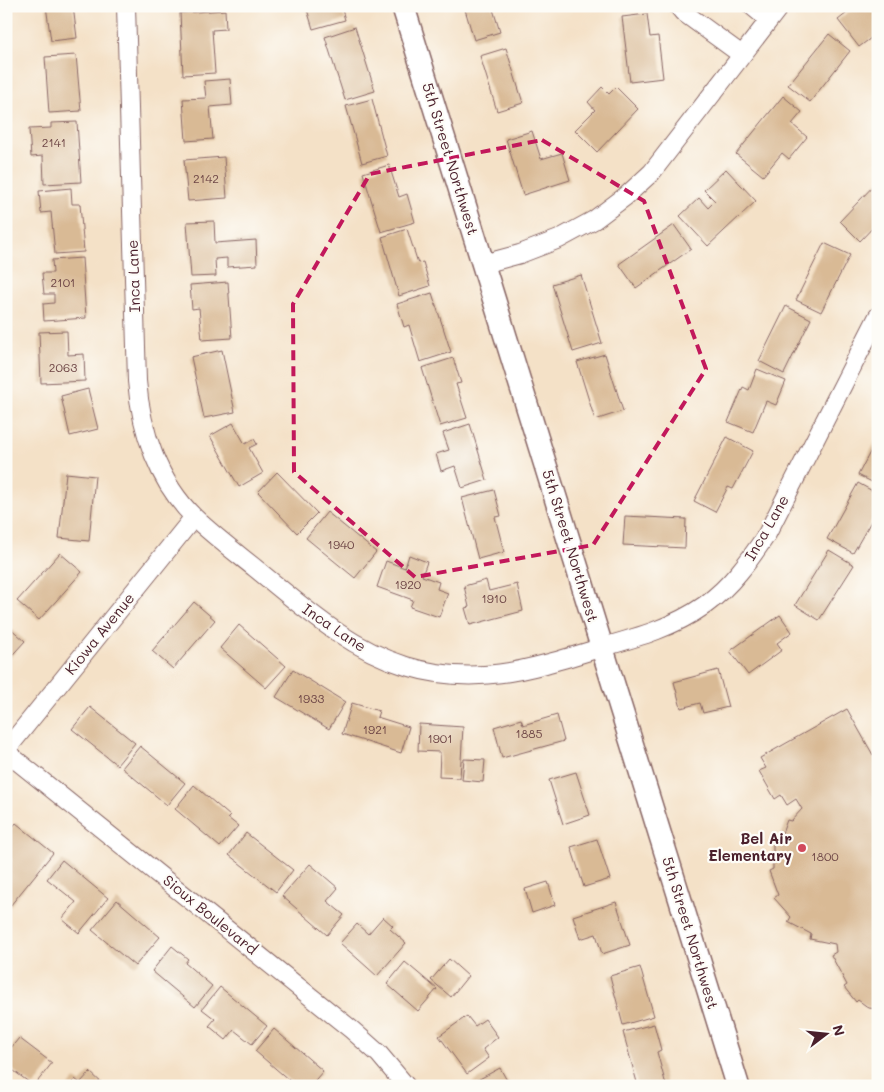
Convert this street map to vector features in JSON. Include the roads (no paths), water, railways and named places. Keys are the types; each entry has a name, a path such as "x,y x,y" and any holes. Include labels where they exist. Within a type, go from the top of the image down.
{"street":[{"name":"Inca Lane","path":"126,6 138,393 142,421 151,449 164,478 182,504 194,517 323,623 353,644 379,657 407,667 442,674 478,676 505,674 545,665 648,634 681,620 706,604 728,586 747,564 767,534 878,316"},
{"name":"5th Street Northwest","path":"403,6 738,1086"},
{"path":"678,6 683,12 742,55"},
{"path":"483,264 520,254 558,239 594,220 626,196 652,172 774,13 752,6"},
{"name":"Kiowa Avenue","path":"6,751 194,517"},
{"name":"Sioux Boulevard","path":"6,751 352,1030 379,1054 406,1086"}],"place":[{"name":"Bel Air Elementary","path":"802,848"}]}
